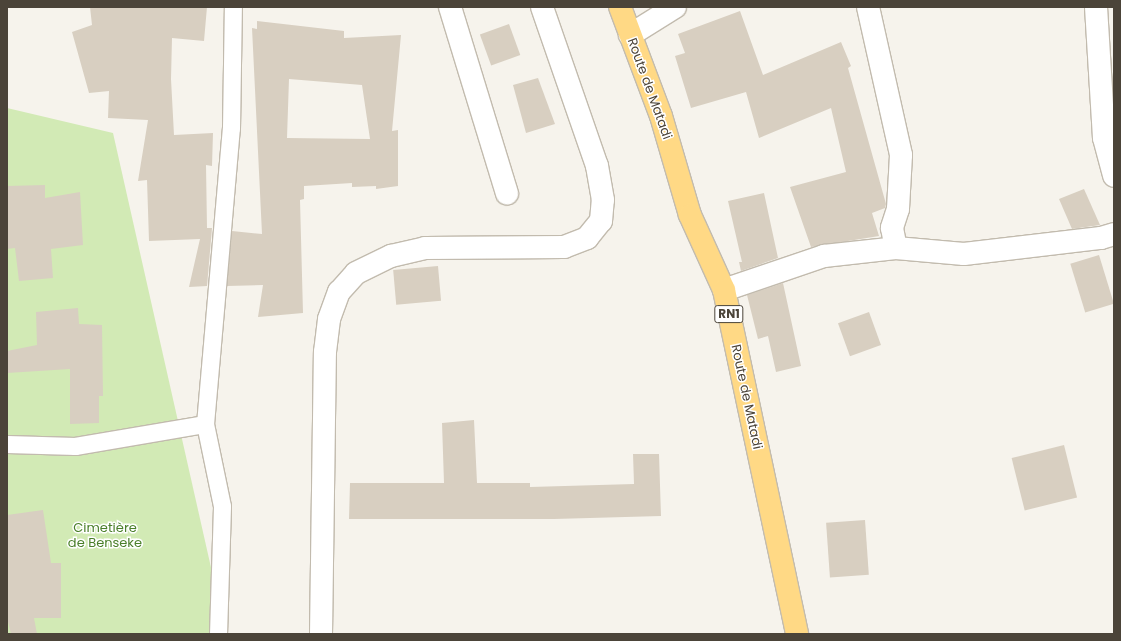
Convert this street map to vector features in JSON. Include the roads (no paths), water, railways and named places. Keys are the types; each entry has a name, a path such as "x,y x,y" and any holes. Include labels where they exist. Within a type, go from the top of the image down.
{"highway":[{"name":"Route de Matadi","path":"620,7 661,116 690,215 724,290 797,634"}],"street":[{"path":"450,7 506,194"},
{"path":"321,634 325,352 329,318 339,292 356,272 391,256 425,248 564,247 587,238 601,221 603,200 597,166 542,7"},
{"path":"630,34 675,7"},
{"path":"868,7 901,155 898,209 892,228 896,248"},
{"path":"1096,7 1104,138 1114,176"},
{"path":"724,290 824,256 896,248 964,254 1101,238 1114,234"}],"lane":[{"path":"218,634 222,506 205,424 231,128 233,7"},
{"path":"7,444 76,446 205,424"}],"park label":[{"name":"Cimetière de Benseke","path":"105,536"}]}
